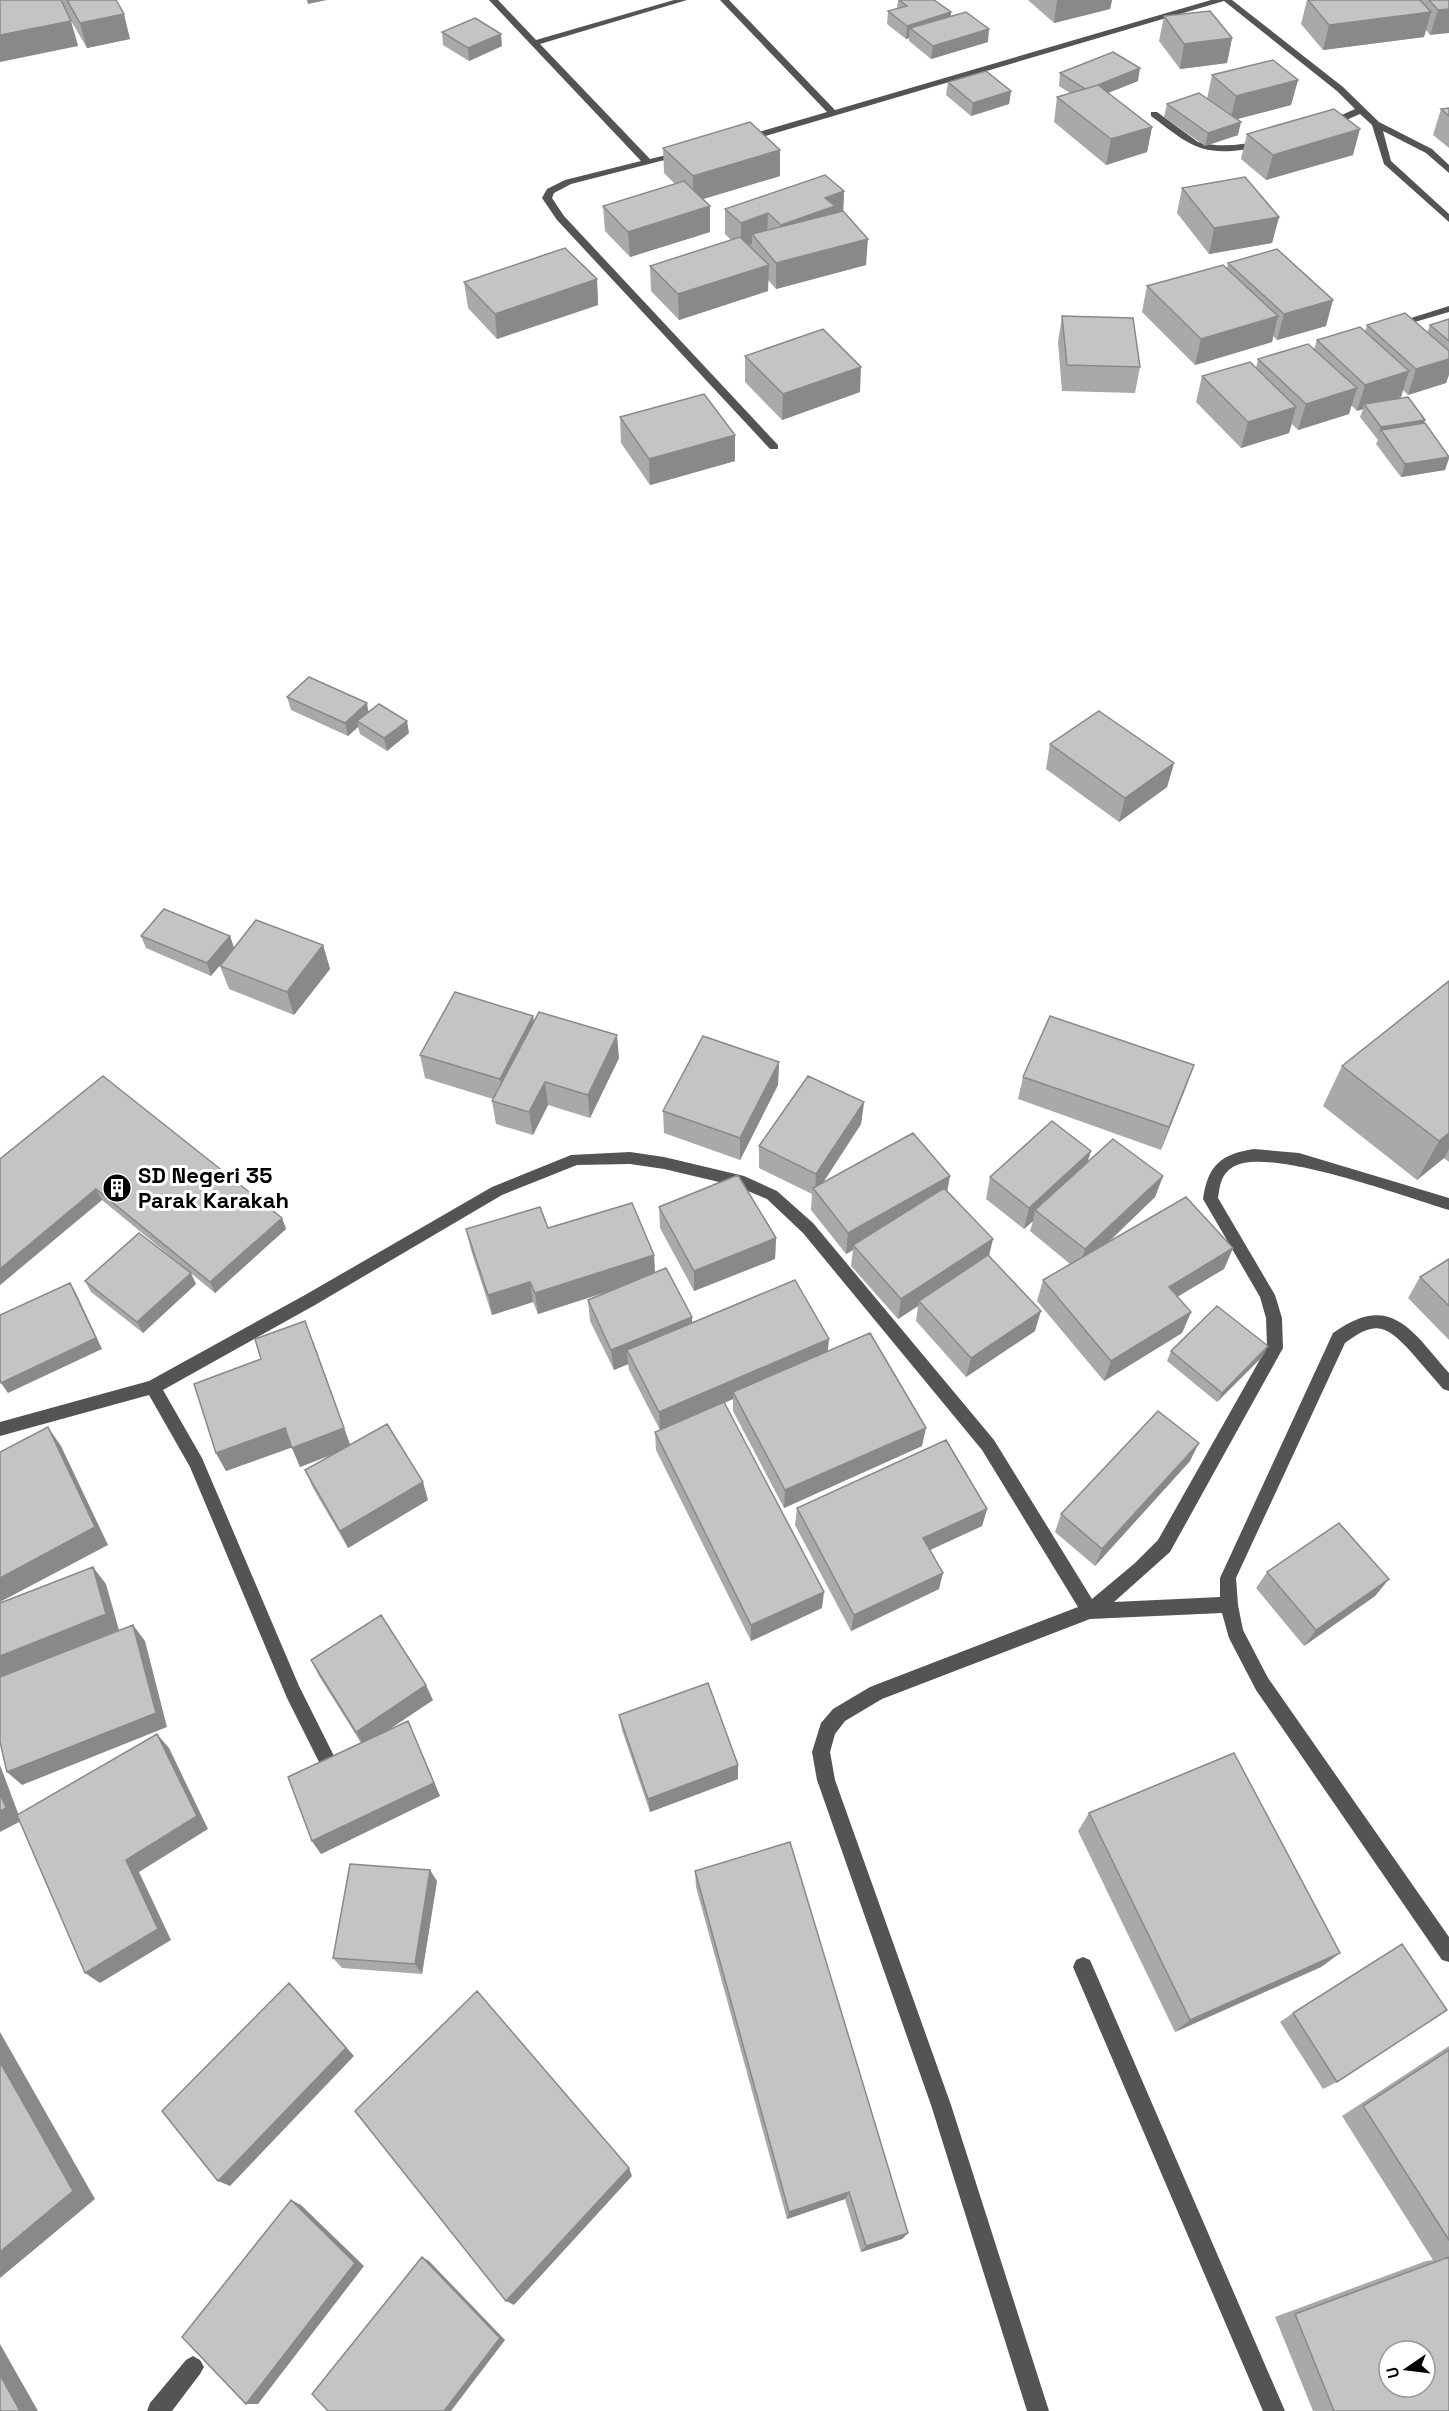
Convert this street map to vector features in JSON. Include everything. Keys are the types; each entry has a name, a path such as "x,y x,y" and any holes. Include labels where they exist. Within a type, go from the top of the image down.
{"street":[{"path":"493,0 648,163"},
{"path":"534,43 683,0"},
{"path":"724,0 834,114"},
{"path":"735,142 1220,0"},
{"path":"1227,0 1287,45 1363,109 1376,124 1429,151 1449,170"},
{"path":"1312,129 1363,109"},
{"path":"1154,114 1195,144 1203,147 1230,149 1271,141"},
{"path":"1376,124 1387,162 1449,219"},
{"path":"691,152 568,182 550,191 547,198 560,218 774,447"},
{"path":"1387,327 1449,309"},
{"path":"1090,1611 1141,1569 1164,1546 1275,1348 1274,1318 1267,1295 1210,1199 1210,1185 1216,1171 1236,1157 1278,1154 1299,1158 1449,1204"},
{"path":"0,1429 153,1387 310,1300 497,1191 576,1159 630,1158 739,1180 772,1195 808,1228 988,1445 1090,1611"},
{"path":"1449,1384 1398,1327 1376,1322 1366,1323 1357,1325 1339,1338 1228,1578 1229,1605 1235,1632 1262,1684 1449,1953"},
{"path":"153,1387 196,1463 293,1692 329,1764"},
{"path":"1038,2411 941,2105 825,1780 821,1752 827,1729 833,1722 840,1715 876,1693 1090,1611 1229,1605"},
{"path":"1083,1967 1274,2411"},
{"path":"158,2411 193,2367"}],"building":[{"path":"0,0 61,0 71,21 0,35"},
{"path":"67,0 116,0 124,14 80,23"},
{"path":"899,0 934,0 951,12 907,26 888,11 907,6"},
{"path":"1308,0 1420,0 1431,12 1329,25"},
{"path":"1429,0 1449,0 1449,9 1438,10"},
{"path":"1210,11 1232,38 1184,44 1164,16"},
{"path":"966,12 989,29 933,46 910,28"},
{"path":"475,18 501,34 468,48 442,32"},
{"path":"1113,52 1140,68 1085,89 1060,73"},
{"path":"1273,60 1298,80 1236,96 1212,75"},
{"path":"986,71 1011,91 973,103 948,82"},
{"path":"1098,85 1152,127 1111,139 1057,97"},
{"path":"1199,93 1241,122 1208,133 1167,104"},
{"path":"1449,108 1449,116 1441,109"},
{"path":"1334,109 1360,129 1273,155 1247,134"},
{"path":"750,122 780,150 693,176 663,148"},
{"path":"825,175 844,191 825,198 835,206 781,225 768,213 741,223 725,209"},
{"path":"1245,177 1279,217 1214,228 1182,188"},
{"path":"684,181 710,206 628,232 603,206"},
{"path":"843,211 868,239 776,263 752,234"},
{"path":"740,237 769,265 678,294 650,266"},
{"path":"565,248 597,279 495,314 464,282"},
{"path":"1277,249 1333,300 1284,314 1228,263"},
{"path":"1223,265 1278,316 1201,339 1147,286"},
{"path":"1405,313 1449,351 1449,359 1416,369 1367,325"},
{"path":"1062,316 1133,318 1140,367 1067,365"},
{"path":"1449,319 1449,341 1430,325"},
{"path":"1360,327 1409,371 1365,385 1317,340"},
{"path":"823,329 861,367 783,394 745,356"},
{"path":"1308,344 1357,388 1306,404 1258,359"},
{"path":"1250,362 1296,407 1248,422 1202,376"},
{"path":"704,394 735,435 649,459 620,417"},
{"path":"1408,397 1425,420 1381,427 1364,404"},
{"path":"1425,423 1449,457 1405,464 1381,430"},
{"path":"309,677 367,703 345,723 287,697"},
{"path":"379,704 407,721 384,738 357,721"},
{"path":"1099,711 1174,763 1125,798 1050,744"},
{"path":"164,909 230,936 207,963 141,936"},
{"path":"256,920 323,945 287,992 220,966"},
{"path":"1449,981 1449,1133 1439,1141 1342,1066"},
{"path":"455,992 533,1016 500,1079 420,1055"},
{"path":"539,1012 617,1035 588,1095 545,1082 529,1112 492,1101"},
{"path":"1050,1016 1194,1065 1169,1127 1023,1077"},
{"path":"703,1036 779,1062 740,1138 663,1111"},
{"name":"SD Negeri 35 Parak Karakah","path":"103,1076 282,1218 210,1282 96,1189 0,1269 0,1159"},
{"path":"808,1076 864,1102 816,1174 759,1146"},
{"path":"1052,1121 1091,1151 1029,1208 990,1177"},
{"path":"913,1133 950,1176 848,1233 813,1188"},
{"path":"1113,1139 1163,1176 1085,1249 1035,1210"},
{"path":"738,1175 776,1238 694,1271 659,1207"},
{"path":"944,1188 993,1239 901,1299 853,1245"},
{"path":"1186,1197 1233,1248 1169,1287 1191,1312 1111,1361 1043,1280"},
{"path":"632,1203 654,1255 535,1293 530,1282 488,1295 466,1229 540,1207 548,1228"},
{"name":"SD Negeri 35 Parak Karakah","path":"139,1233 191,1273 137,1322 85,1281"},
{"path":"988,1255 1041,1311 971,1358 919,1301"},
{"path":"1449,1259 1449,1306 1420,1277"},
{"path":"666,1268 692,1317 611,1350 588,1300"},
{"path":"795,1280 829,1339 659,1412 627,1350"},
{"path":"70,1283 96,1338 1,1383 0,1315"},
{"path":"1217,1306 1268,1346 1222,1393 1171,1351"},
{"path":"305,1321 344,1428 292,1448 285,1428 216,1453 194,1384 261,1359 255,1339"},
{"path":"870,1333 926,1428 785,1490 733,1392"},
{"path":"724,1402 824,1592 751,1625 655,1432"},
{"path":"1158,1411 1199,1443 1102,1549 1061,1514"},
{"path":"387,1424 423,1482 340,1531 305,1470"},
{"path":"48,1427 95,1527 0,1578 0,1452"},
{"path":"946,1440 987,1509 923,1538 943,1573 854,1615 797,1508"},
{"path":"1339,1523 1389,1579 1316,1630 1267,1572"},
{"path":"93,1567 106,1614 0,1656 0,1603"},
{"path":"381,1615 426,1685 356,1732 311,1660"},
{"path":"133,1625 156,1713 7,1772 0,1742 0,1677"},
{"path":"708,1683 738,1765 648,1799 619,1715"},
{"path":"408,1721 434,1783 312,1841 288,1777"},
{"path":"157,1734 197,1816 126,1860 158,1929 85,1973 17,1815"},
{"path":"1234,1753 1340,1953 1190,2020 1089,1813"},
{"path":"0,1793 6,1808 0,1811"},
{"path":"790,1842 908,2233 866,2246 849,2192 789,2212 695,1871"},
{"path":"350,1864 430,1870 415,1964 333,1958"},
{"path":"1402,1944 1447,2010 1337,2082 1293,2013"},
{"path":"289,1983 346,2048 218,2181 162,2111"},
{"path":"477,1991 629,2168 506,2301 355,2111"},
{"path":"1449,2050 1449,2240 1363,2106"},
{"path":"0,2062 73,2191 0,2252"},
{"path":"291,2200 355,2263 246,2404 182,2337"},
{"path":"422,2257 500,2338 444,2411 328,2411 312,2394"},
{"path":"1449,2257 1449,2411 1334,2411 1295,2314"},
{"path":"0,2375 20,2411 0,2411"}],"place":[{"name":"SD Negeri 35 Parak Karakah","path":"117,1188"}]}
